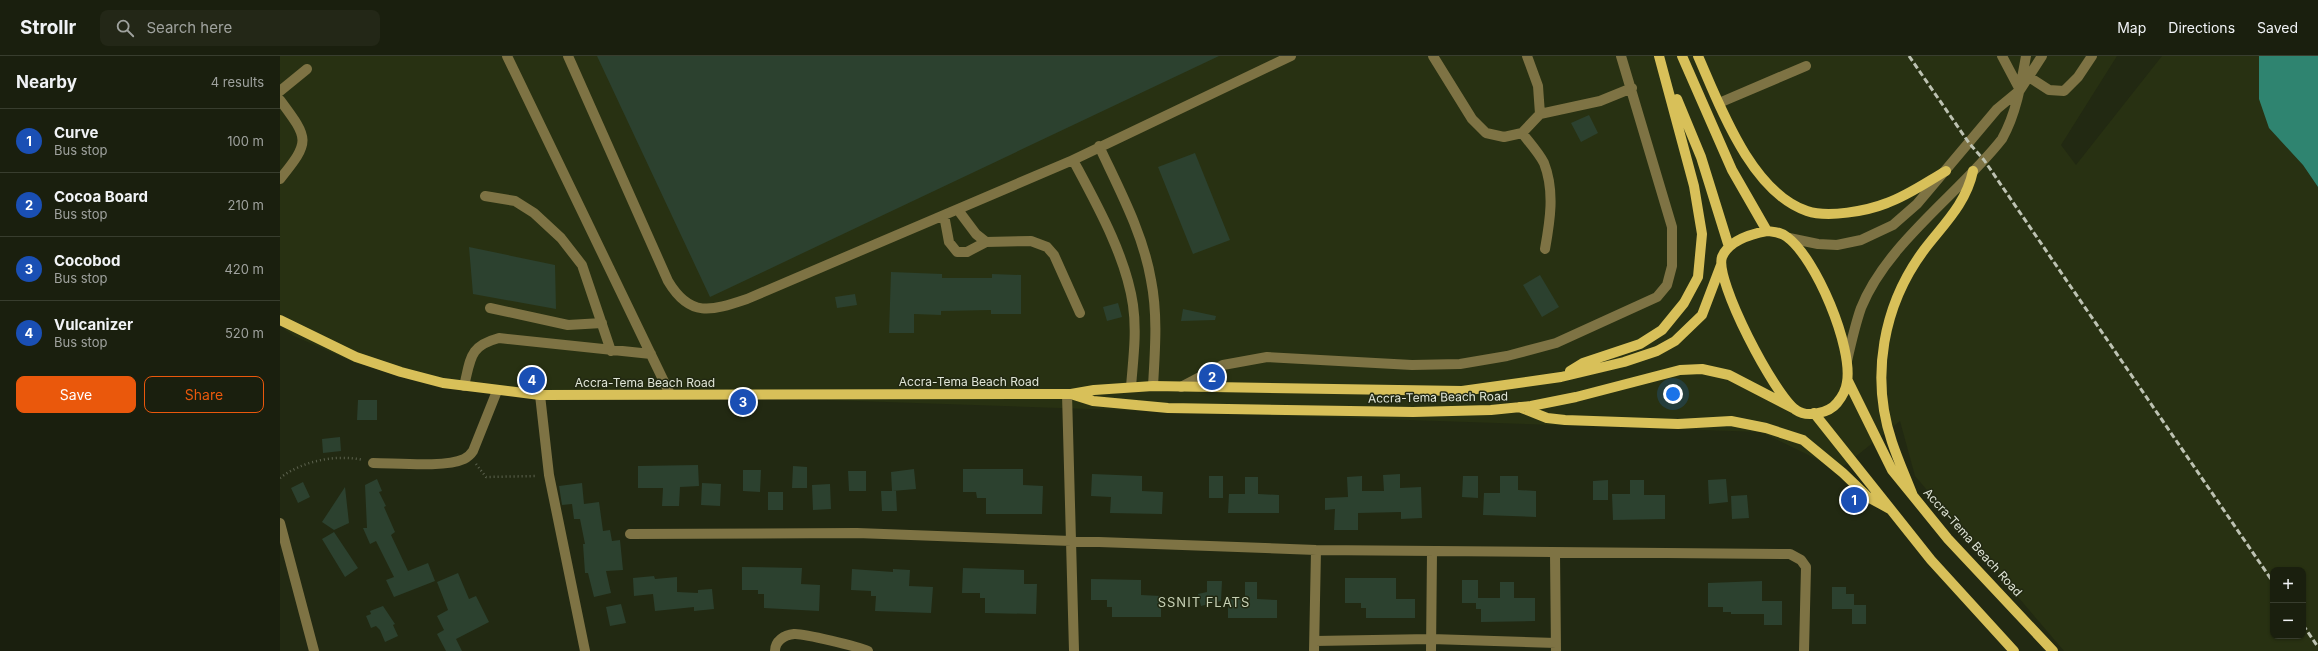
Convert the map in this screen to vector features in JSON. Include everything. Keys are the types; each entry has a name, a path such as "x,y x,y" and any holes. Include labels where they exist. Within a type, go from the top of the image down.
{"main road":[{"path":"1660,56 1701,157 1729,248 1742,238 1767,231 1778,232 1789,238 1809,261 1825,293 1835,318 1847,361 1848,381 1842,398 1834,408 1814,413 1890,509 1958,591 2014,651"},
{"path":"1562,377 1583,363 1640,344 1662,330 1684,303 1698,277 1702,234 1694,186 1660,56"},
{"path":"1682,56 1732,170 1767,231"},
{"path":"1698,56 1719,103 1749,162 1783,199 1807,211 1860,212 1888,203 1946,171"},
{"path":"1912,496 1891,441 1882,400 1882,352 1888,319 1902,283 1924,250 1953,215 1970,183 1973,171"},
{"name":"Accra-Tema Beach Road","path":"280,320 356,357 401,372 464,386 540,395 1069,394 1153,386 1462,391 1562,377 1630,360 1657,351 1675,341 1702,315 1721,265 1722,257 1729,248"},
{"path":"1721,265 1742,323 1763,366 1780,394 1793,408"},
{"name":"Accra-Tema Beach Road","path":"1069,394 1094,400 1168,408 1413,412 1491,410 1519,407 1576,397 1680,370 1702,370 1729,375 1805,414 1814,413"},
{"name":"Accra-Tema Beach Road","path":"1848,381 1880,449 1892,470 1948,539 2053,651"},
{"path":"1519,407 1541,416 1565,420 1678,424 1732,421 1766,428 1803,440 1843,472 1868,497 1890,509"}],"street":[{"path":"507,56 670,394"},
{"path":"568,56 668,281 677,297 691,306 706,309 718,308 747,299 958,210 1073,160 1099,146 1291,56"},
{"path":"1433,56 1472,119 1486,133 1504,137 1522,133 1540,114 1600,101 1632,88"},
{"path":"1527,56 1538,86 1540,114"},
{"path":"1181,387 1223,365 1267,357 1412,365 1460,364 1507,356 1556,343 1657,297 1667,285 1672,266 1672,227 1632,88 1621,56"},
{"path":"2002,56 2020,90"},
{"path":"1847,361 1853,333 1862,307 1876,278 1907,240 2002,140 2009,127 2020,90 2026,56"},
{"path":"1789,238 1818,244 1837,245 1861,240 1893,225 1917,204 1997,110 2020,90 2042,56"},
{"path":"2029,77 2049,90 2064,91 2078,77 2092,56"},
{"path":"1719,103 1806,66"},
{"path":"280,91 307,69"},
{"path":"280,100 299,125 304,142 302,150 280,179"},
{"path":"1522,133 1543,163 1549,186 1551,213 1545,249"},
{"path":"1099,146 1127,205 1145,254 1152,280 1156,336 1153,386"},
{"path":"1073,160 1098,208 1127,278 1133,305 1135,334 1131,387"},
{"path":"485,196 515,201 534,213 561,238 582,265 611,351"},
{"path":"958,210 976,234 986,242"},
{"path":"944,215 949,242 957,252 967,252 986,242 1031,241 1038,242 1047,247 1054,254 1080,313"},
{"path":"490,308 568,325 602,323"},
{"path":"464,386 472,353 476,348 486,342 499,338 611,351 651,354"},
{"path":"373,463 457,462 469,456 473,451 497,390"},
{"path":"1069,394 1070,539 1074,651"},
{"path":"540,395 549,475 585,651"},
{"path":"280,523 314,651"},
{"path":"630,534 857,533 1070,539 1316,550 1554,554 1790,554 1801,560 1806,567 1804,651"},
{"path":"1316,550 1315,646 1431,639 1556,647 1554,554"},
{"path":"1431,651 1432,552"},
{"path":"775,651 775,646 782,637 795,634 868,651"}],"path":[{"path":"469,456 486,477 549,475"},
{"path":"280,478 293,468 314,462 348,457 373,463"}],"shaded area":[{"path":"280,56 2117,56 2061,145 2076,165 2162,56 2259,56 2303,165 2318,187 2318,651 2064,651 1915,476 1900,421 1839,470 1761,432 798,399 535,394 358,364 294,336 280,326"}],"water":[{"path":"2259,56 2318,56 2318,187 2303,165 2269,128 2259,99"}],"building":[{"path":"597,56 1219,56 710,297"},
{"path":"1589,115 1598,133 1581,142 1571,123"},
{"path":"1195,153 1230,240 1193,254 1158,167"},
{"path":"469,247 555,265 556,309 473,294"},
{"path":"891,272 942,274 942,278 992,278 992,274 1021,275 1021,314 991,314 991,310 941,311 941,315 914,314 914,333 889,333"},
{"path":"1540,275 1559,307 1542,317 1523,285"},
{"path":"855,294 857,305 837,308 835,297"},
{"path":"1118,303 1122,317 1107,321 1103,307"},
{"path":"1183,309 1216,316 1215,320 1181,321"},
{"path":"358,400 377,400 377,420 357,420"},
{"path":"340,437 341,451 323,453 322,439"},
{"path":"698,465 699,486 680,487 679,506 662,506 663,488 638,488 638,466"},
{"path":"793,466 807,467 807,488 792,488"},
{"path":"914,469 916,489 892,491 891,472"},
{"path":"963,469 1023,469 1023,485 1043,486 1042,514 986,514 986,498 977,498 976,492 963,492"},
{"path":"743,470 761,470 760,492 743,491"},
{"path":"848,471 866,471 866,491 849,491"},
{"path":"1092,474 1142,476 1142,491 1163,492 1162,514 1110,513 1111,497 1091,496"},
{"path":"1400,474 1400,488 1421,487 1422,518 1401,519 1401,512 1358,513 1358,530 1334,530 1335,509 1325,510 1325,498 1348,497 1347,477 1362,476 1362,491 1384,491 1383,475"},
{"path":"1209,476 1223,476 1223,498 1209,498"},
{"path":"1463,476 1478,476 1478,498 1462,497"},
{"path":"1500,476 1518,476 1518,490 1536,491 1536,517 1483,515 1484,493 1500,493"},
{"path":"1245,477 1258,477 1258,494 1279,495 1279,513 1228,513 1229,494 1245,494"},
{"path":"377,479 382,491 379,492 386,506 384,507 395,532 391,535 408,571 428,563 435,581 394,597 386,580 394,577 376,541 370,544 363,528 367,528 365,485"},
{"path":"1726,479 1728,502 1709,504 1708,480"},
{"path":"1608,480 1608,500 1593,500 1593,481"},
{"path":"1630,480 1644,480 1644,495 1665,495 1665,519 1613,520 1612,494 1630,494"},
{"path":"303,482 310,497 298,503 291,488"},
{"path":"582,483 584,504 599,502 603,531 610,530 612,541 620,540 623,570 606,571 611,593 594,597 588,573 585,573 583,544 585,544 580,519 574,519 572,504 562,505 559,486"},
{"path":"702,483 721,484 720,506 701,505"},
{"path":"830,484 831,509 813,510 812,485"},
{"path":"345,487 349,523 334,530 322,522"},
{"path":"881,491 896,491 897,511 882,511"},
{"path":"768,492 783,492 783,510 768,510"},
{"path":"1747,495 1749,518 1732,519 1731,496"},
{"path":"334,532 358,568 345,577 322,539"},
{"path":"742,567 802,568 801,584 820,585 819,611 764,608 764,594 758,594 758,590 742,590"},
{"path":"963,568 1024,570 1024,584 1037,584 1036,614 985,613 985,598 980,598 980,593 962,593"},
{"path":"852,569 893,572 893,569 910,570 909,586 933,587 931,613 875,611 876,596 871,596 871,591 851,590"},
{"path":"458,573 469,599 476,596 489,622 456,639 462,651 446,651 437,634 444,630 437,616 448,610 437,582"},
{"path":"654,576 655,579 677,577 677,592 698,593 698,590 712,589 714,609 694,611 694,607 655,611 653,594 634,596 633,578"},
{"path":"1345,578 1396,578 1396,599 1415,599 1415,618 1366,618 1366,608 1361,608 1361,603 1345,603"},
{"path":"1091,579 1141,580 1141,595 1161,596 1161,617 1112,617 1112,607 1107,607 1107,600 1091,600"},
{"path":"1462,580 1478,580 1478,598 1500,598 1500,582 1514,582 1514,598 1535,598 1535,621 1481,622 1481,609 1476,609 1476,603 1462,603"},
{"path":"1207,581 1222,581 1221,601 1201,606 1198,594 1207,592"},
{"path":"1762,581 1762,601 1782,601 1782,625 1764,625 1764,614 1731,614 1731,612 1723,612 1723,607 1708,607 1708,583"},
{"path":"1245,582 1257,582 1257,599 1277,600 1277,618 1228,618 1228,599 1245,599"},
{"path":"1832,587 1846,587 1846,594 1854,594 1854,605 1866,605 1866,624 1852,624 1852,609 1832,609"},
{"path":"621,604 626,623 610,626 606,607"},
{"path":"383,606 395,624 393,625 398,636 385,642 380,630 376,626 371,628 366,616 371,614 370,611"}],"railway":[{"path":"1909,56 1969,143 1984,160 2270,578"},
{"path":"2306,629 2318,647"}],"place":[{"name":"Cocoa Board","path":"1212,377"},
{"name":"Vulcanizer","path":"532,380"},
{"name":"Cocobod","path":"743,402"},
{"name":"Curve","path":"1854,500"}],"district":[{"name":"SSNIT FLATS","path":"1204,602"}]}
